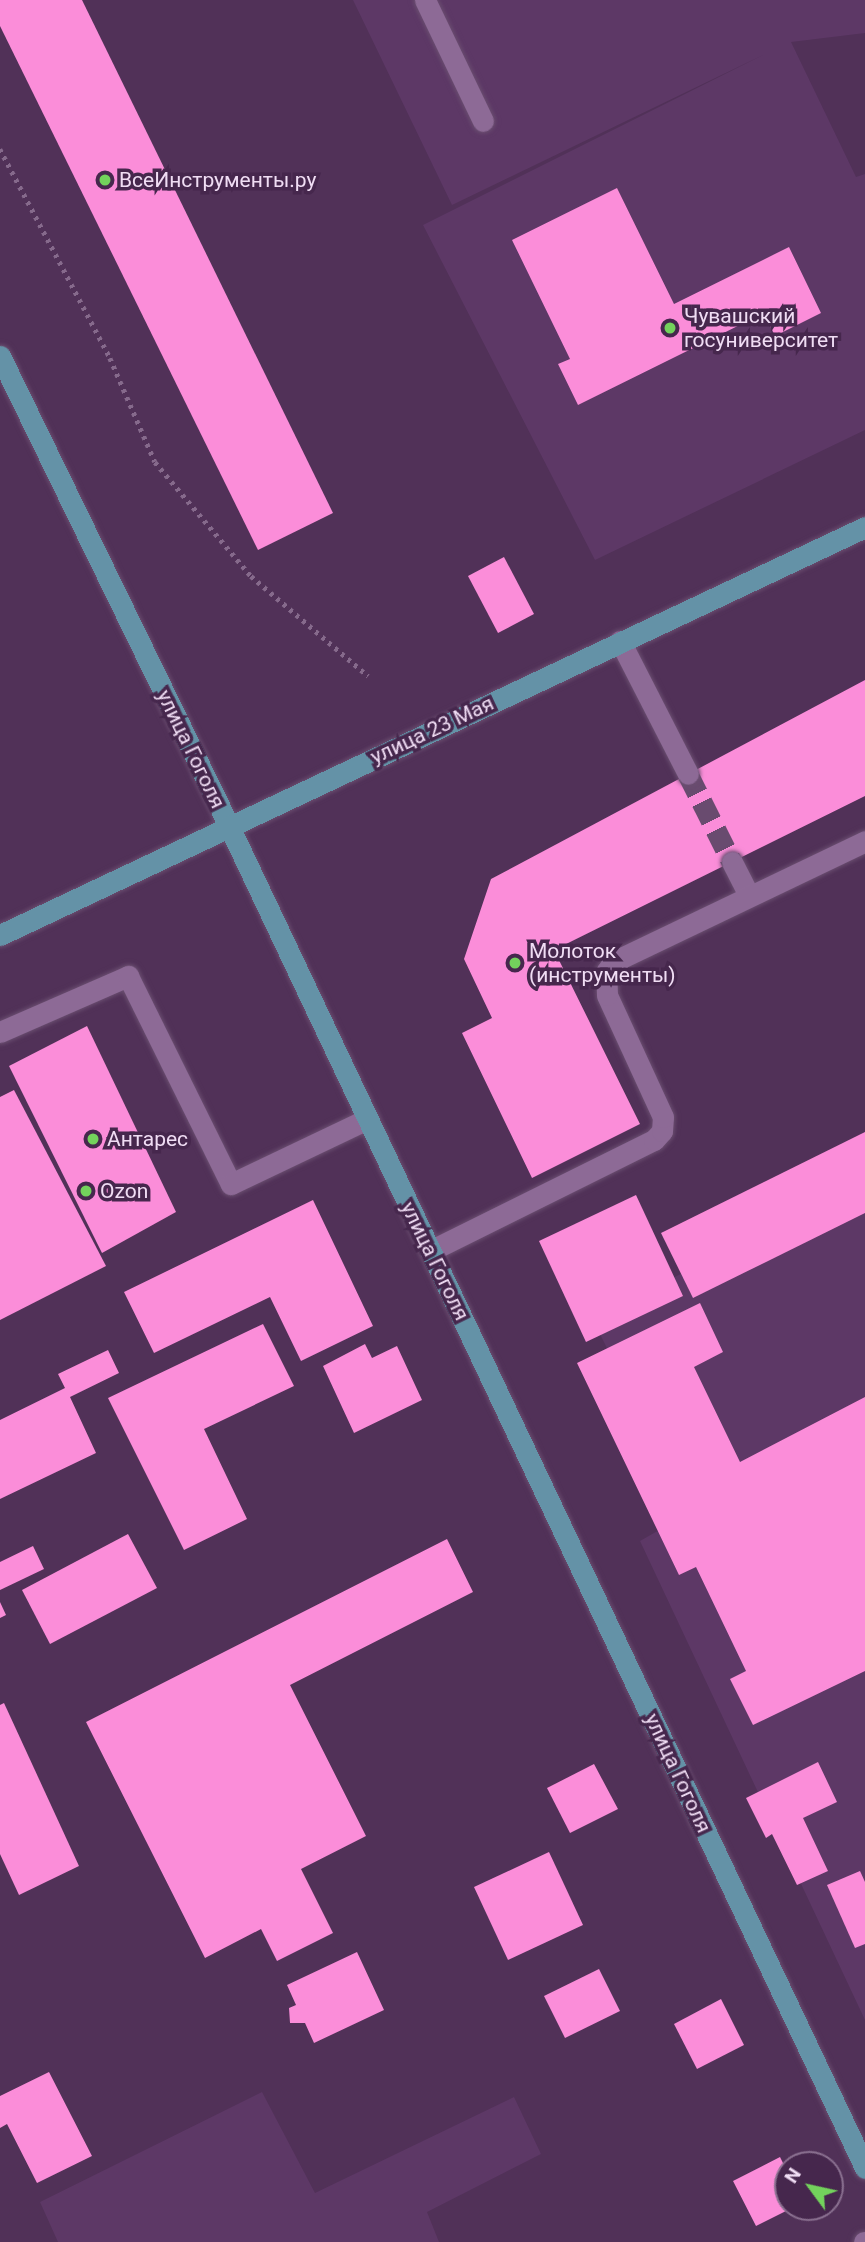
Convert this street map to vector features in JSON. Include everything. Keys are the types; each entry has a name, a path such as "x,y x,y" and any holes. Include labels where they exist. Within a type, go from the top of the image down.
{"main road":[{"name":"улица Гоголя","path":"0,356 229,826 865,2168"},
{"name":"улица 23 Мая","path":"0,935 865,527"}],"street":[{"path":"425,0 483,121"},
{"path":"620,641 688,774"},
{"path":"430,1251 654,1140 662,1131 663,1117 607,996 606,972 623,956 748,894 865,841"},
{"path":"732,862 748,894"},
{"path":"0,1032 128,976 231,1184 367,1119"}],"path":[{"path":"0,149 110,358 155,462 251,576 368,676"}],"shaded area":[{"name":"Чувашский госуниверситет","path":"353,0 865,0 865,33 791,42 856,177 865,174 865,430 595,560 423,225 765,54 452,205"},
{"path":"865,1188 865,2020 640,1541 689,1513 591,1316"},
{"path":"262,2092 315,2193 514,2097 541,2154 427,2212 439,2242 58,2242 40,2202"}],"building":[{"path":"0,0 82,0 333,513 258,550 0,26"},
{"path":"617,188 674,304 789,247 821,313 775,336 764,313 578,405 558,364 570,359 512,240"},
{"path":"504,557 534,614 498,633 468,576"},
{"path":"865,680 865,796 554,950 640,1124 532,1178 462,1033 492,1018 464,959 491,879"},
{"name":"Антарес","path":"87,1026 176,1212 102,1253 9,1066"},
{"path":"14,1090 106,1266 0,1320 0,1097"},
{"path":"865,1132 865,1213 693,1298 661,1233"},
{"path":"636,1195 683,1296 586,1342 539,1241"},
{"path":"313,1200 373,1326 301,1361 270,1297 154,1353 124,1292"},
{"path":"700,1303 723,1352 694,1367 740,1462 865,1397 865,1671 753,1725 730,1679 746,1671 696,1567 679,1575 577,1363"},
{"path":"263,1324 294,1386 204,1429 247,1519 184,1550 108,1398"},
{"path":"365,1344 372,1358 397,1346 422,1400 354,1433 323,1366"},
{"path":"108,1350 119,1373 70,1397 96,1453 0,1499 0,1420 65,1388 58,1374"},
{"path":"128,1534 157,1588 50,1644 22,1590"},
{"path":"447,1539 473,1592 290,1685 366,1836 301,1869 333,1933 277,1961 261,1929 205,1958 86,1722"},
{"path":"33,1546 44,1569 0,1590 0,1562"},
{"path":"0,1602 6,1615 0,1618"},
{"path":"4,1703 79,1866 19,1895 0,1854 0,1705"},
{"path":"818,1762 837,1802 803,1818 828,1871 797,1885 772,1834 766,1838 746,1798"},
{"path":"594,1764 618,1809 570,1833 547,1788"},
{"path":"549,1852 583,1925 508,1960 474,1887"},
{"path":"860,1871 865,1882 865,1944 855,1948 827,1885"},
{"path":"357,1952 384,2010 314,2043 305,2023 290,2023 289,2008 296,2005 287,1985"},
{"path":"599,1969 620,2011 565,2038 544,1996"},
{"path":"721,1999 744,2045 697,2069 674,2024"},
{"path":"49,2072 92,2156 37,2183 7,2124 0,2128 0,2096"},
{"path":"774,2160 774,2217 756,2226 733,2181"}],"tunnel":[{"path":"688,774 732,862"}],"place":[{"name":"ВсеИнструменты.ру","path":"105,180"},
{"name":"Чувашский госуниверситет","path":"670,328"},
{"name":"Молоток (инструменты)","path":"515,963"},
{"name":"Антарес","path":"93,1139"},
{"name":"Ozon","path":"86,1191"}]}
